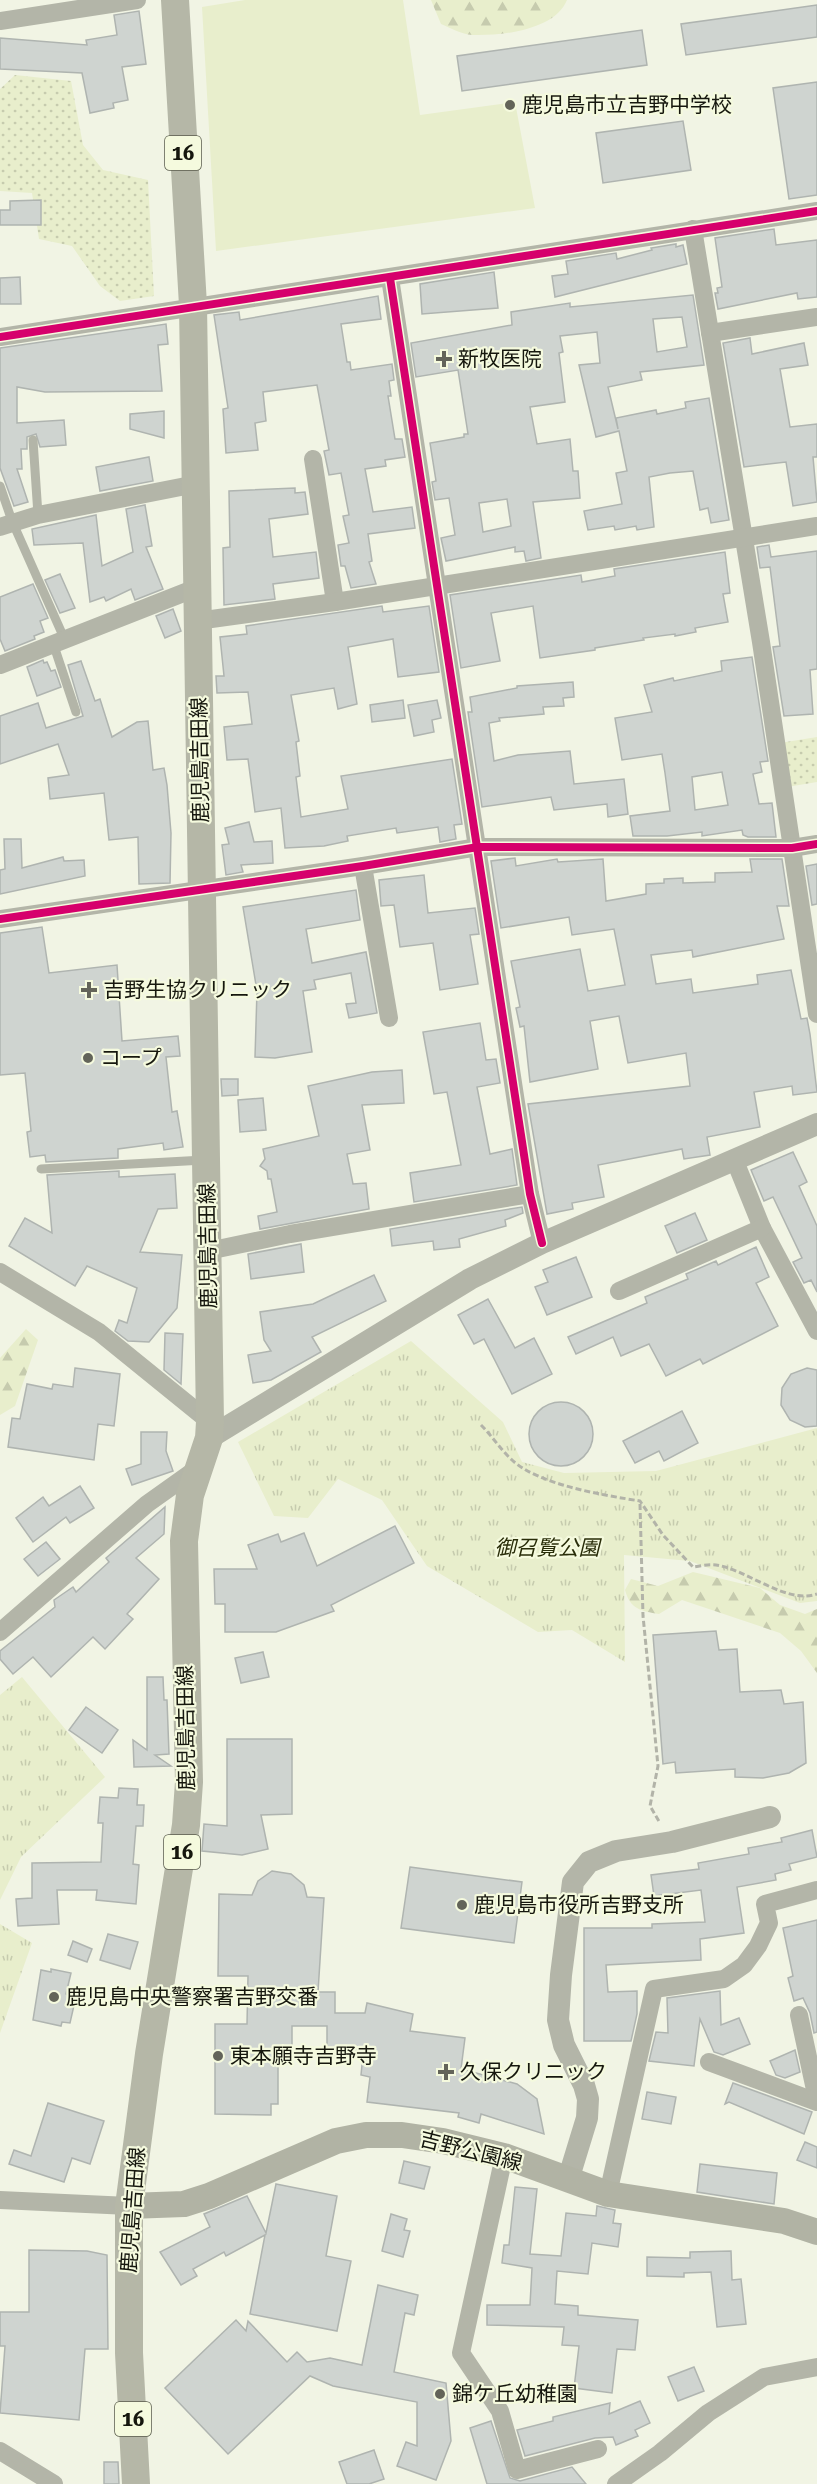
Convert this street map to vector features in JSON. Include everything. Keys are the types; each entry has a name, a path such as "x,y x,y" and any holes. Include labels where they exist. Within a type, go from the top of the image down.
{"main road":[{"name":"鹿児島吉田線","path":"136,2484 129,2353 129,2206 149,2054 186,1825 189,1782 184,1541 190,1495 210,1430 207,1160 200,891 193,305 175,0"},
{"name":"吉野公園線","path":"129,2206 184,2204 209,2196 299,2155 336,2141 366,2135 402,2135 504,2156 608,2194 784,2221 817,2232"}],"street":[{"path":"0,21 38,8 137,0"},
{"path":"0,337 193,305 390,278 817,211"},
{"path":"693,229 817,1014"},
{"path":"390,278 530,1194 542,1243"},
{"path":"710,333 817,317"},
{"path":"313,459 335,602"},
{"path":"6,524 38,515 196,484"},
{"path":"197,621 335,602 817,526"},
{"path":"0,665 58,640 196,588"},
{"path":"0,919 200,891 478,846 792,848 817,844"},
{"path":"363,866 389,1018"},
{"path":"0,1272 99,1332 210,1430 470,1279 542,1243 817,1124"},
{"path":"735,1161 762,1228 812,1312 817,1331"},
{"path":"208,1251 290,1234 530,1194"},
{"path":"619,1291 762,1228"},
{"path":"0,1632 147,1504 199,1467"},
{"path":"568,2180 585,2126 588,2099 584,2085 564,2045 558,2020 561,1975 573,1882 589,1862 616,1851 672,1842 770,1817"},
{"path":"608,2194 654,1989 724,1978 744,1965 758,1946 769,1923 765,1904 817,1890"},
{"path":"799,2015 817,2100"},
{"path":"709,2062 817,2100"},
{"path":"504,2156 461,2353 500,2411 517,2470 598,2449"},
{"path":"0,2200 129,2206"},
{"path":"616,2484 660,2453 708,2413 764,2377 817,2367"},
{"path":"0,2451 54,2484"}],"lane":[{"path":"33,440 38,515"},
{"path":"0,486 6,524 58,640 76,712"},
{"path":"41,1169 207,1160"}],"path":[{"path":"481,1425 512,1460 533,1476 607,1496 640,1501 663,1535 693,1567 716,1565 790,1594 809,1597 817,1594"},
{"path":"640,1501 643,1616 657,1766 650,1806 672,1842"}],"green space":[{"path":"245,0 403,0 420,115 515,102 535,208 216,251 202,7"},
{"path":"431,0 567,0 561,10 540,25 512,32 472,35 441,24"},
{"path":"15,75 71,81 83,145 103,170 148,180 154,296 120,301 100,286 72,246 39,239 32,193 0,191 0,89"},
{"path":"817,737 817,782 787,787 780,743"},
{"path":"26,1329 38,1340 15,1406 0,1415 0,1358"},
{"name":"御召覧公園","path":"411,1341 503,1422 522,1462 564,1473 656,1471 817,1428 817,1601 800,1603 690,1561 624,1555 625,1662 572,1630 538,1632 427,1566 382,1500 338,1479 308,1518 274,1516 238,1442"},
{"path":"693,1572 760,1588 780,1605 805,1614 817,1609 817,1673 801,1651 780,1633 682,1600 659,1614 647,1612 633,1605 625,1590 631,1579 658,1586"},
{"path":"22,1677 105,1777 21,1857 0,1900 0,1695"},
{"path":"0,1924 32,1943 0,2033"}],"building":[{"path":"817,5 817,37 686,55 681,24"},
{"path":"139,11 146,64 122,67 128,100 113,103 114,108 90,113 82,73 0,69 0,38 87,45 86,40 117,35 114,15"},
{"path":"642,30 647,65 462,91 457,56"},
{"path":"817,82 817,195 789,199 773,88"},
{"path":"683,121 691,170 603,183 596,133"},
{"path":"41,200 41,225 0,225 0,210 10,210 10,201"},
{"path":"774,229 776,245 817,240 817,297 798,299 797,293 718,309 715,293 718,293 717,288 722,287 715,238"},
{"path":"676,244 676,247 683,245 687,264 555,297 552,276 568,274 566,261 616,253 617,259 652,250 651,248"},
{"path":"494,272 498,308 422,314 420,284"},
{"path":"20,277 21,304 0,304 0,278"},
{"path":"693,295 704,365 640,372 642,380 608,387 618,429 616,418 656,410 657,414 686,408 685,402 709,398 729,520 711,523 708,508 700,510 693,471 649,477 654,527 637,530 636,526 615,530 614,526 588,530 584,511 622,504 616,473 627,471 619,431 596,437 579,365 600,363 597,332 560,336 563,352 559,353 565,402 530,407 537,444 570,439 573,471 578,471 580,498 533,502 541,558 526,561 524,551 515,552 515,547 446,561 441,538 455,535 449,498 435,500 432,482 436,481 430,443 464,437 464,434 468,434 458,370 416,377 411,343 512,325 511,312 570,303 570,307","holes":["682,317 687,347 657,352 653,319","507,499 511,526 483,532 479,503"]},
{"path":"378,296 381,319 341,324 347,362 350,362 351,370 392,364 394,380 389,381 391,396 388,396 395,439 402,439 405,457 385,460 386,466 365,469 373,512 412,507 415,528 368,534 372,561 369,562 376,584 351,588 345,566 341,566 338,545 349,543 343,516 349,515 341,473 329,475 324,451 329,450 317,385 263,392 266,421 255,423 258,450 226,453 223,409 228,408 214,315 239,312 240,320"},
{"path":"166,324 168,344 158,345 162,391 45,392 17,387 17,423 64,420 66,445 40,447 36,434 27,437 27,449 21,449 22,469 17,469 28,502 14,506 0,468 0,348"},
{"path":"750,338 752,354 804,343 808,365 780,369 790,427 817,424 817,457 813,457 817,502 793,506 786,462 744,467 723,343"},
{"path":"164,411 164,438 130,429 130,414"},
{"path":"149,457 153,481 100,491 96,467"},
{"path":"295,488 295,493 305,492 308,514 269,519 273,557 316,552 319,578 273,584 275,599 224,605 223,548 230,547 229,491"},
{"path":"145,505 152,546 146,547 163,589 135,600 131,589 106,601 104,597 90,602 83,543 34,545 32,529 96,515 102,566 133,552 126,509"},
{"path":"769,545 771,557 817,551 817,669 810,670 813,714 784,716 773,647 780,646 770,567 760,568 757,547"},
{"path":"725,552 730,593 723,594 728,622 695,628 696,632 643,638 644,640 595,648 595,650 540,658 533,606 491,613 500,661 461,668 450,595 581,575 582,582 615,576 614,569"},
{"path":"60,574 75,608 60,613 45,580"},
{"path":"33,584 48,618 40,621 44,632 34,636 35,639 5,651 0,639 0,597"},
{"path":"382,606 383,612 429,606 439,672 398,677 393,639 348,647 357,704 338,709 334,688 291,695 299,741 296,742 300,776 296,777 301,817 348,809 341,776 452,759 462,824 454,825 456,839 440,842 438,827 397,833 396,828 347,836 348,841 324,846 285,848 281,808 255,812 248,759 227,760 224,727 252,724 248,692 217,693 216,676 224,676 220,637 247,634 246,626"},
{"path":"173,609 181,631 165,638 156,616"},
{"path":"752,657 768,761 760,762 762,772 753,774 759,804 772,803 776,837 748,837 743,835 742,830 702,836 702,832 667,836 633,836 630,816 670,811 665,773 662,754 622,760 615,718 652,712 644,685 722,671 721,661","holes":["722,772 728,805 695,810 692,777"]},
{"path":"43,660 44,663 47,662 51,671 55,670 61,687 37,696 27,667"},
{"path":"81,661 95,701 100,699 112,737 137,722 148,721 153,770 164,768 167,785 171,833 170,883 139,884 138,837 109,840 104,793 50,799 48,778 69,775 58,744 0,764 0,716 38,703 46,728 83,716 68,665"},
{"path":"573,682 574,697 563,698 564,706 543,707 544,714 499,718 500,721 489,723 494,761 518,755 570,751 574,784 624,779 628,814 608,817 607,804 554,810 551,797 482,807 468,712 472,712 470,697 517,688 517,686"},
{"path":"403,700 405,718 372,722 370,705"},
{"path":"437,700 441,718 432,720 434,732 414,736 408,705"},
{"path":"249,822 254,842 272,841 273,863 241,865 243,872 226,875 222,845 229,844 225,828"},
{"path":"4,839 21,839 22,868 63,857 64,861 84,860 85,876 0,894 0,870 5,869"},
{"path":"515,858 516,866 557,859 558,862 603,859 606,901 646,894 646,884 664,883 664,879 683,878 683,883 715,882 715,873 752,872 750,859 782,859 789,906 777,906 784,939 693,957 692,950 651,955 656,984 691,979 693,993 758,984 757,975 791,970 801,1019 807,1018 817,1092 793,1095 792,1086 754,1092 760,1127 707,1137 710,1155 684,1159 682,1149 598,1165 604,1197 572,1203 573,1209 547,1214 528,1104 690,1086 686,1053 628,1063 619,1016 590,1021 598,1069 530,1082 524,1026 520,1027 516,1008 520,1007 511,961 580,949 588,991 625,985 614,929 572,935 569,917 501,928 491,861"},
{"path":"817,864 817,904 812,905 806,866"},
{"path":"424,875 428,913 475,908 479,934 470,935 478,984 440,990 433,943 400,947 394,905 381,906 379,880"},
{"path":"356,890 360,920 306,929 312,963 366,952 377,1013 349,1018 346,1004 356,1003 351,973 314,980 316,989 303,991 312,1052 275,1058 255,1057 257,991 243,907"},
{"path":"42,927 49,973 117,965 122,1041 178,1036 180,1056 166,1057 172,1112 177,1111 183,1147 164,1150 163,1143 118,1149 118,1158 46,1162 45,1155 30,1157 27,1132 31,1131 25,1073 0,1075 0,933"},
{"path":"480,1023 486,1060 496,1059 500,1083 477,1087 490,1154 512,1149 517,1185 414,1202 410,1173 461,1165 447,1092 434,1094 423,1032"},
{"path":"402,1070 404,1103 362,1105 370,1150 347,1154 353,1184 366,1183 369,1209 260,1229 258,1216 277,1212 271,1179 268,1179 267,1171 260,1166 265,1159 263,1149 319,1136 308,1086 372,1072"},
{"path":"221,1079 238,1079 238,1095 222,1096"},
{"path":"263,1098 266,1130 240,1132 238,1100"},
{"path":"793,1152 807,1182 799,1186 817,1226 817,1292 811,1280 804,1283 793,1262 802,1258 773,1197 764,1201 751,1170"},
{"path":"119,1171 119,1177 175,1174 177,1208 158,1209 140,1252 182,1255 177,1308 149,1342 128,1341 115,1331 119,1320 127,1323 137,1288 87,1266 75,1286 9,1246 25,1218 52,1233 47,1175"},
{"path":"522,1207 523,1213 505,1220 506,1226 459,1239 460,1247 434,1250 433,1241 392,1246 390,1229"},
{"path":"695,1213 707,1240 677,1253 665,1226"},
{"path":"301,1244 304,1272 251,1279 248,1254"},
{"path":"756,1247 769,1277 756,1283 778,1326 703,1364 700,1359 666,1376 649,1344 621,1356 613,1337 576,1354 568,1337 647,1303 645,1297 688,1279 686,1274 716,1261 718,1265"},
{"path":"576,1257 592,1297 547,1315 535,1287 548,1282 543,1270"},
{"path":"374,1275 386,1301 312,1337 321,1352 271,1380 253,1383 248,1355 271,1351 264,1340 260,1312 313,1304"},
{"path":"488,1299 515,1348 534,1338 552,1374 512,1394 484,1339 474,1344 458,1315"},
{"path":"165,1333 183,1334 181,1384 164,1370"},
{"path":"75,1368 120,1374 114,1426 98,1424 94,1460 8,1447 12,1418 20,1419 27,1384 52,1389 53,1384 73,1387"},
{"path":"807,1368 817,1370 817,1426 805,1427 790,1420 781,1405 782,1388 791,1374"},
{"path":"561,1402 579,1408 587,1416 593,1434 587,1452 579,1460 561,1466 543,1460 535,1452 529,1434 535,1416 543,1408"},
{"path":"682,1411 698,1443 664,1461 659,1451 635,1463 623,1441"},
{"path":"141,1432 167,1432 166,1451 173,1471 132,1485 126,1469 141,1464"},
{"path":"80,1486 94,1508 70,1523 66,1517 33,1542 16,1518 43,1497 49,1506"},
{"path":"165,1507 164,1534 136,1558 159,1579 127,1614 133,1619 105,1649 93,1637 51,1677 33,1657 13,1674 0,1659 0,1651 55,1607 54,1600 73,1587 76,1592 109,1562 106,1558"},
{"path":"395,1526 414,1563 331,1605 334,1611 276,1632 225,1632 225,1604 215,1604 214,1569 257,1569 248,1545 278,1534 281,1542 304,1533 317,1566"},
{"path":"46,1542 60,1559 38,1576 24,1559"},
{"path":"716,1631 719,1650 737,1649 740,1692 781,1690 784,1704 803,1702 806,1763 789,1773 763,1778 735,1777 735,1769 676,1773 675,1762 663,1764 653,1635"},
{"path":"263,1652 269,1677 241,1683 235,1658"},
{"path":"147,1677 163,1677 164,1700 167,1700 169,1754 155,1755 171,1766 134,1767 133,1740 147,1750"},
{"path":"86,1707 118,1730 102,1753 69,1730"},
{"path":"227,1739 292,1739 292,1814 261,1815 268,1849 242,1855 202,1851 204,1824 227,1826"},
{"path":"119,1788 138,1789 137,1805 144,1805 143,1826 136,1826 133,1864 139,1865 136,1904 96,1900 97,1890 57,1890 59,1924 18,1926 16,1899 32,1898 32,1863 101,1862 103,1823 98,1823 100,1797 118,1798"},
{"path":"812,1830 817,1857 789,1864 791,1870 775,1874 776,1880 737,1887 744,1933 700,1939 701,1960 606,1965 608,1992 637,1991 637,2014 631,2041 584,2041 584,1928 652,1928 652,1924 705,1922 701,1890 654,1896 651,1875 699,1869 698,1863 749,1854 748,1848 782,1842 781,1838"},
{"name":"鹿児島市役所吉野支所","path":"410,1867 522,1882 514,1943 401,1928"},
{"path":"272,1871 291,1874 304,1885 307,1897 324,1898 318,1992 335,1992 335,2013 365,2013 367,2003 413,2014 410,2031 465,2038 461,2069 517,2084 537,2099 544,2134 481,2114 479,2123 458,2117 459,2113 367,2102 370,2077 361,2075 363,2055 327,2055 327,2026 292,2026 292,2058 278,2058 278,2104 271,2104 271,2115 215,2114 215,2024 247,2024 248,1976 218,1976 219,1894 252,1895 258,1881"},
{"path":"817,1920 817,2032 814,2033 810,2013 803,1998 794,2001 788,1978 793,1976 783,1928"},
{"path":"108,1934 138,1942 130,1969 100,1960"},
{"path":"73,1941 92,1949 87,1962 68,1955"},
{"name":"鹿児島中央警察署吉野交番","path":"51,1969 71,1973 66,1994 75,2001 70,2023 62,2022 61,2026 33,2020 41,1970 51,1972"},
{"path":"720,1991 721,2025 739,2018 750,2044 723,2055 714,2052 700,2019 694,2066 649,2061 656,2032 668,2033 667,1998"},
{"path":"795,2050 800,2072 785,2078 776,2075 770,2061"},
{"path":"733,2083 812,2112 804,2134 729,2102 725,2104"},
{"path":"647,2092 676,2097 671,2124 642,2119"},
{"path":"48,2103 104,2121 90,2164 72,2158 64,2182 9,2164 14,2150 31,2156"},
{"path":"805,2142 817,2147 817,2168 797,2160"},
{"path":"404,2161 430,2167 424,2189 399,2183"},
{"path":"700,2164 777,2173 774,2204 697,2192"},
{"path":"276,2184 337,2196 326,2256 351,2261 337,2331 250,2314 265,2235 226,2256 224,2252 193,2269 197,2276 181,2285 160,2252 210,2227 204,2214 247,2196 266,2233"},
{"path":"515,2187 537,2189 530,2254 561,2256 566,2213 596,2216 597,2206 615,2210 613,2223 621,2224 618,2247 592,2243 588,2274 557,2271 555,2304 578,2306 578,2315 638,2320 635,2350 617,2349 612,2393 574,2388 579,2346 562,2345 564,2327 487,2325 487,2305 530,2305 532,2268 502,2263 504,2245 509,2245"},
{"path":"391,2214 407,2219 404,2230 410,2231 403,2257 382,2251"},
{"path":"29,2250 87,2251 107,2255 108,2349 85,2349 79,2420 0,2413 5,2346 0,2346 0,2312 29,2312"},
{"path":"731,2251 732,2280 741,2279 746,2324 717,2327 711,2272 684,2273 684,2277 647,2276 647,2257 690,2258 690,2252"},
{"path":"378,2285 418,2295 414,2315 405,2313 394,2372 446,2383 451,2441 436,2480 397,2466 406,2442 417,2446 417,2402 333,2386 310,2376 228,2454 165,2388 236,2320 246,2331 248,2321 287,2362 297,2352 307,2362 330,2358 362,2365"},
{"path":"694,2367 704,2391 678,2401 668,2377"},
{"path":"640,2401 650,2423 635,2430 638,2436 616,2445 613,2437 595,2438 525,2456 517,2430 553,2421 553,2417 610,2403 609,2414"},
{"path":"491,2421 510,2478 520,2481 572,2467 586,2484 487,2484 470,2428"},
{"path":"374,2450 384,2479 369,2484 347,2484 339,2462"},
{"path":"104,2462 118,2462 119,2484 104,2484"}],"cycle path":[{"path":"0,337 817,211"},
{"path":"390,278 530,1194 542,1243"},
{"path":"0,919 478,847 792,848 817,844"}],"place":[{"name":"鹿児島市立吉野中学校","path":"510,105"},
{"name":"新牧医院","path":"444,359"},
{"name":"吉野生協クリニック","path":"89,990"},
{"name":"コープ","path":"88,1058"},
{"name":"鹿児島市役所吉野支所","path":"462,1905"},
{"name":"鹿児島中央警察署吉野交番","path":"54,1997"},
{"name":"東本願寺吉野寺","path":"218,2056"},
{"name":"久保クリニック","path":"446,2072"},
{"name":"錦ケ丘幼稚園","path":"440,2394"}]}
